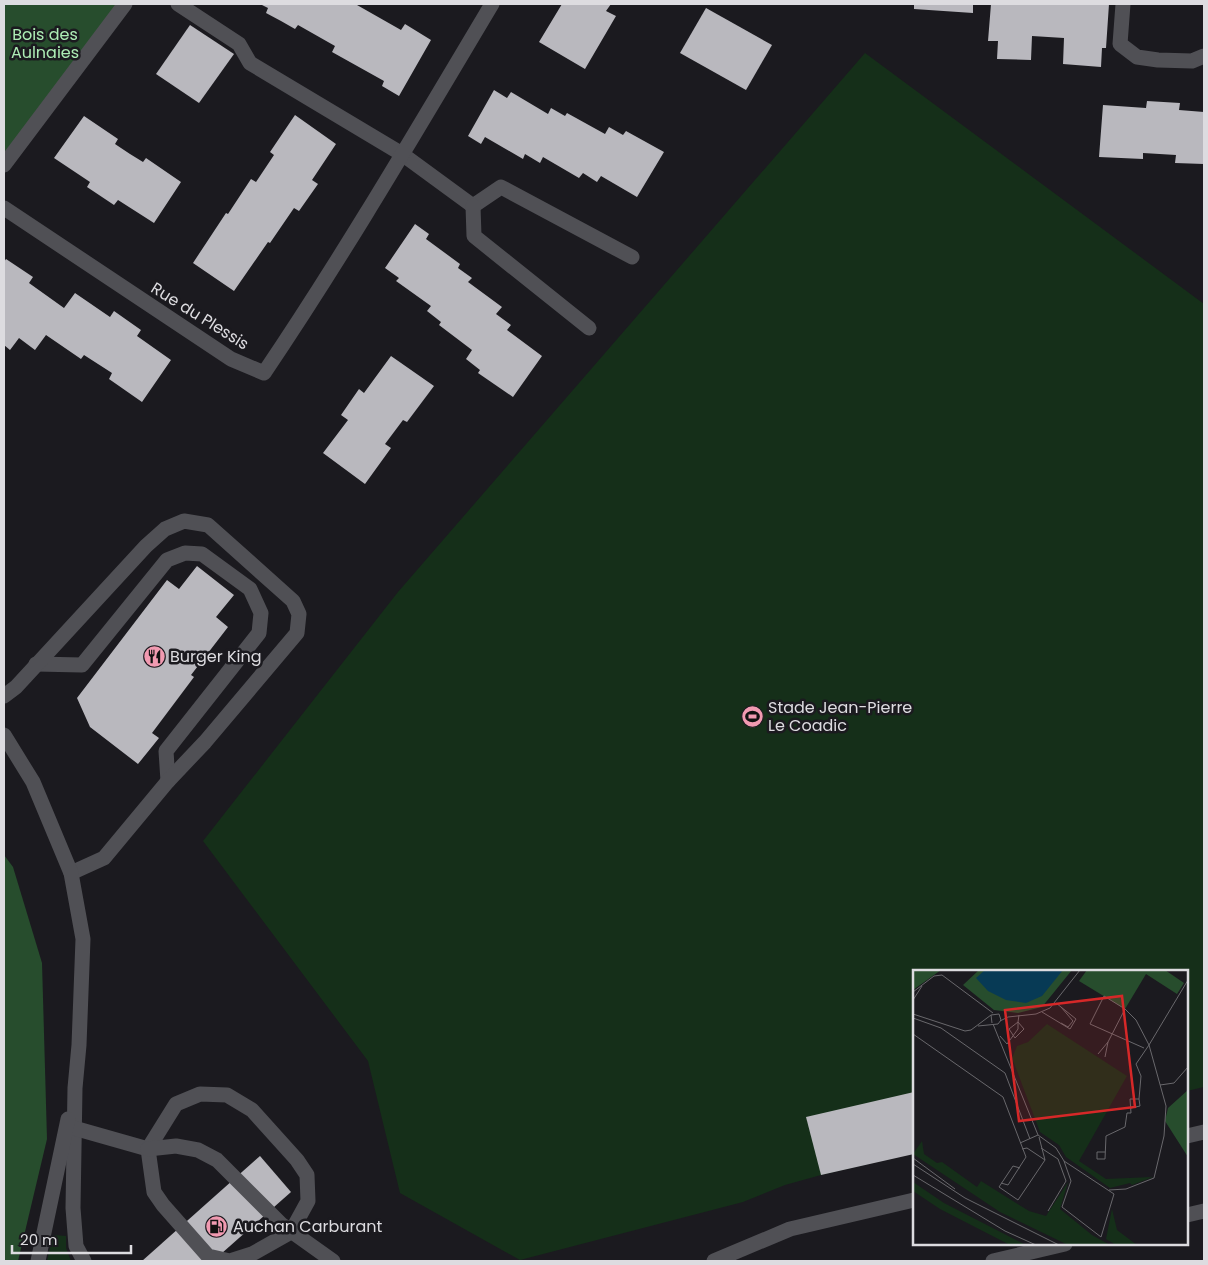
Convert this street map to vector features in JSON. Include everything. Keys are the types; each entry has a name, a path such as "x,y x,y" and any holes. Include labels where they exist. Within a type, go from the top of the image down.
{"street":[{"path":"4,165 124,4"},
{"path":"178,4 240,44 250,63 402,154 474,206"},
{"name":"Rue du Plessis","path":"4,208 231,359 264,373 309,306 492,4"},
{"path":"1123,4 1120,44 1137,57 1192,61 1204,56"},
{"path":"474,206 501,187 632,257"},
{"path":"474,206 474,236 590,328"},
{"path":"4,696 16,687 146,546 165,529 184,521 208,525 293,601 299,614 297,632 104,858 71,873"},
{"path":"36,664 48,666 82,665 168,560 185,553 202,554 250,589 261,613 259,633 166,751 168,781"},
{"path":"4,735 32,782 71,873 83,940 79,1045 75,1088 73,1208 76,1246 84,1261"},
{"path":"38,1261 75,1088"},
{"path":"200,1094 227,1095 252,1110 297,1160 307,1175 308,1201 291,1232 252,1254 230,1261 208,1256 163,1206 154,1192 148,1149 176,1104 200,1094"},
{"path":"74,1128 148,1149 176,1146 198,1150 217,1160 291,1232 333,1261"},
{"path":"1188,1136 1204,1132"},
{"path":"714,1261 790,1229 913,1200"},
{"path":"1188,1215 1204,1212"},
{"path":"993,1261 1061,1245"}],"green space":[{"name":"Bois des Aulnaies","path":"4,4 125,4 4,165"},
{"name":"Stade Jean-Pierre Le Coadic","path":"865,53 1204,304 1204,1087 1188,1091 1188,970 913,970 913,1153 821,1175 785,1185 743,1202 520,1260 400,1193 368,1061 203,841 398,592"},
{"path":"4,855 13,867 42,963 47,1139 18,1261 4,1261"},
{"path":"53,1235 66,1236 66,1248 71,1261 47,1261"}],"building":[{"path":"260,4 358,4 401,30 405,24 431,40 399,96 382,86 384,81 332,52 335,46 298,25 295,29 266,13 268,8"},
{"path":"562,4 611,4 606,11 616,16 585,69 539,42"},
{"path":"914,4 973,4 973,13 914,9"},
{"path":"991,4 1109,4 1106,48 1102,48 1101,67 1063,64 1064,38 1032,36 1031,60 997,59 998,41 988,41"},
{"path":"706,8 772,45 746,90 680,53"},
{"path":"190,25 234,54 199,103 156,74"},
{"path":"494,90 507,98 511,92 548,114 551,108 565,116 567,113 605,134 609,127 623,135 626,131 664,152 637,197 601,176 597,182 583,173 579,178 543,157 540,163 525,154 523,159 485,137 481,144 468,136"},
{"path":"1147,101 1180,103 1179,110 1204,112 1204,164 1175,163 1176,155 1143,153 1143,159 1099,157 1103,105 1146,108"},
{"path":"295,115 336,144 312,180 318,184 299,211 294,208 234,291 193,263 251,179 256,182 274,155 270,152"},
{"path":"84,116 118,139 115,144 143,162 146,158 181,182 154,223 118,200 114,205 87,187 90,182 54,158"},
{"path":"415,224 429,234 426,239 460,264 458,268 472,278 468,282 502,307 496,314 511,325 507,330 542,356 513,397 478,373 480,370 466,359 472,350 439,325 441,322 427,311 431,306 396,281 399,278 385,268"},
{"path":"6,259 33,277 29,283 64,308 75,293 110,317 114,311 141,330 137,336 171,360 142,402 109,379 112,373 84,355 81,359 46,335 35,350 19,338 10,350 4,345 4,262"},
{"path":"391,356 434,386 407,422 403,420 385,444 391,448 365,484 323,453 348,420 341,415 359,389 364,393"},
{"path":"197,566 234,595 216,617 228,627 191,675 194,677 152,733 159,738 138,764 90,727 77,698 167,580 179,589"},
{"path":"913,1092 913,1154 821,1175 806,1117"},
{"name":"Auchan Carburant","path":"260,1156 291,1192 213,1261 142,1261"}],"place":[{"name":"Burger King","path":"154,656"},
{"name":"Stade Jean-Pierre Le Coadic","path":"752,716"},
{"name":"Auchan Carburant","path":"217,1226"}]}
